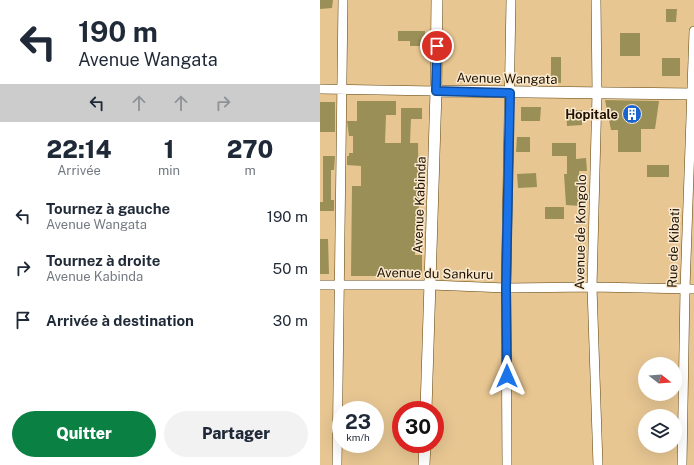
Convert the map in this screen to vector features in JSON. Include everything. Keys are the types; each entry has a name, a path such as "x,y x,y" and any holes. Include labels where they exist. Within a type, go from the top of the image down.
{"street":[{"path":"337,465 343,0"},
{"name":"Avenue Kabinda","path":"426,401 431,285 437,0"},
{"path":"507,465 506,288 512,0"},
{"name":"Avenue de Kongolo","path":"596,0 597,93 592,287 598,465"},
{"name":"Rue de Kibati","path":"682,465 690,289 694,31"},
{"name":"Avenue Wangata","path":"320,89 510,93 693,94"},
{"name":"Avenue du Sankuru","path":"320,285 690,289"},
{"path":"424,465 425,453"}],"building":[{"path":"320,0 333,0 332,8 320,9"},
{"path":"666,9 677,9 676,22 666,22"},
{"path":"398,31 425,31 425,46 410,46 410,41 398,41"},
{"path":"620,33 640,33 640,56 620,56"},
{"path":"551,57 561,57 561,83 551,82"},
{"path":"662,58 680,58 680,76 662,76"},
{"name":"Hopitale","path":"605,100 659,101 655,129 641,129 641,152 618,152 618,130 611,130"},
{"path":"357,101 396,101 396,115 386,115 385,143 401,143 401,108 422,108 422,119 411,119 410,143 418,143 419,223 416,223 415,255 422,255 422,276 351,276 352,186 361,186 361,166 347,165 347,156 349,156 349,153 353,153 353,136 349,136 347,121 357,121"},
{"path":"320,102 335,102 335,132 320,132"},
{"path":"521,107 541,107 540,121 521,121"},
{"path":"566,110 582,110 582,125 567,126"},
{"path":"517,137 530,137 530,152 516,152"},
{"path":"552,143 576,143 576,159 586,158 587,171 579,171 581,206 566,205 564,174 567,174 567,156 552,156"},
{"path":"323,156 335,156 334,170 331,170 331,200 334,200 334,211 320,211 320,202 323,202"},
{"path":"647,165 669,165 669,177 647,177"},
{"path":"536,173 537,187 518,188 517,174"},
{"path":"545,207 564,207 564,219 545,219"},
{"path":"320,239 328,239 329,274 320,274"}],"place":[{"name":"Hopitale","path":"632,114"}],"route":[{"path":"437,46 436,91 510,93 506,288 507,376"}]}
